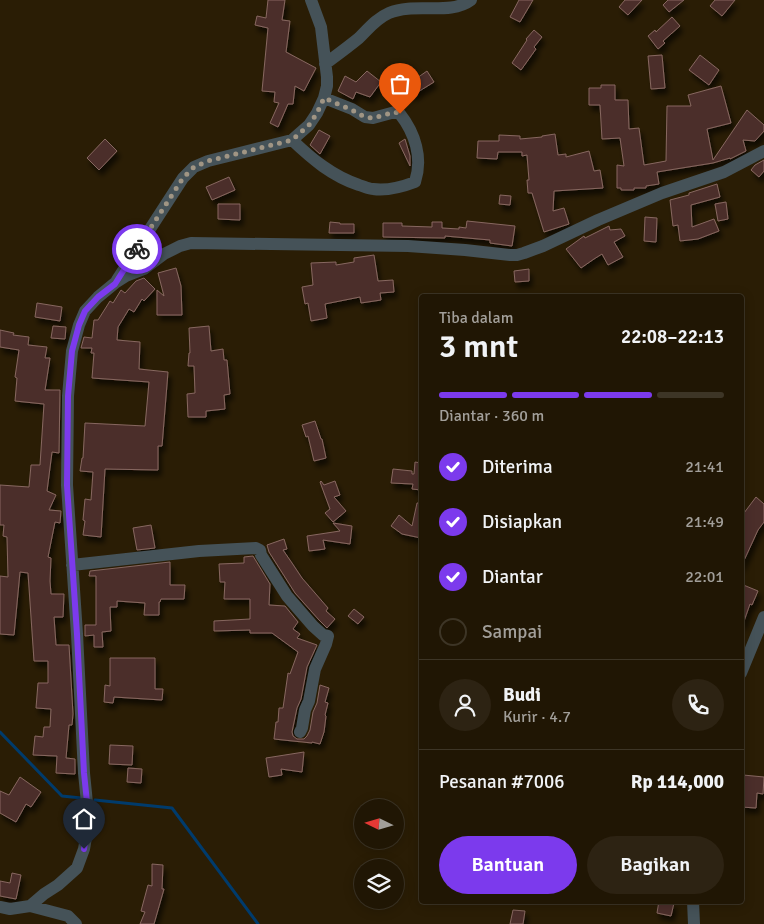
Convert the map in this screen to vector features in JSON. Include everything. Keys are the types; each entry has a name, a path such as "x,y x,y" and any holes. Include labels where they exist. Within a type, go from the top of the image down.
{"street":[{"path":"115,284 183,178 194,167 208,161 292,140 309,125 324,98 327,86 321,27 311,0"},
{"path":"325,64 388,13 403,9 455,8 471,0"},
{"path":"292,140 324,168 342,178 372,190 402,187 415,182 419,164 416,144 400,114 395,112 373,118 365,117 324,98"},
{"path":"30,906 44,894 58,886 77,868 84,849 87,832 88,812 67,485 68,396 72,351 79,325 85,311 98,297 126,276 144,269 164,254 191,243 408,246 465,250 510,256 524,253 662,193 724,172 764,151"},
{"path":"72,565 199,551 256,548 260,550 288,596 313,626 323,635 328,636 315,669 309,701 300,732"},
{"path":"744,666 764,616"},
{"path":"693,904 694,924"},
{"path":"0,907 10,910 30,906 68,916 76,924"}],"building":[{"path":"268,0 285,0 282,20 290,21 286,52 316,68 304,91 295,86 293,104 288,104 278,127 270,123 279,103 274,102 275,92 262,91 268,28 255,25 257,16 266,18"},
{"path":"519,0 533,0 520,22 510,17"},
{"path":"625,0 642,0 628,15 619,7"},
{"path":"668,0 684,0 669,12 663,5"},
{"path":"715,0 735,0 722,16 710,6"},
{"path":"672,17 680,26 663,41 665,43 658,49 648,36 655,30 656,32"},
{"path":"534,30 542,37 521,70 512,63 526,39"},
{"path":"662,55 665,88 651,89 648,56"},
{"path":"700,55 719,70 709,85 689,70"},
{"path":"367,71 381,82 370,97 356,92 353,99 338,91 345,76 356,82"},
{"path":"427,71 434,82 413,95 407,85"},
{"path":"601,85 615,85 615,100 628,100 629,129 639,128 644,165 666,161 667,106 691,106 688,95 721,86 731,123 707,129 713,160 747,110 764,125 764,131 755,141 743,140 746,151 730,159 657,172 659,184 646,186 646,188 634,188 634,190 621,190 621,188 617,188 617,165 624,166 620,138 602,139 600,105 589,105 589,88 601,88"},
{"path":"319,130 330,136 320,154 310,145"},
{"path":"555,134 558,155 566,154 566,157 589,151 594,171 600,170 603,188 554,191 553,211 564,208 569,224 544,232 532,193 528,193 527,155 522,156 522,152 498,152 497,159 477,158 478,141 499,141 499,135 520,136 520,139"},
{"path":"105,139 117,151 99,170 87,158"},
{"path":"405,139 410,156 410,166 399,143"},
{"path":"764,160 764,171 759,177 751,170 755,165"},
{"path":"229,177 235,190 212,200 206,187"},
{"path":"717,184 720,197 691,205 692,227 714,219 719,231 698,239 680,241 678,225 673,226 670,200"},
{"path":"500,195 511,196 510,205 499,204"},
{"path":"726,202 728,219 718,221 715,204"},
{"path":"218,204 240,204 240,220 218,219"},
{"path":"645,217 657,218 656,242 644,241"},
{"path":"467,221 515,226 512,246 490,243 490,240 445,236 445,238 383,237 383,223 402,223 402,226 432,227 432,222 442,222 442,228 459,229 459,227 466,228"},
{"path":"330,222 354,224 354,233 329,233"},
{"path":"609,226 610,230 621,229 625,236 614,242 623,257 608,265 602,254 581,268 566,249 584,236 585,238"},
{"path":"374,255 378,281 393,280 394,292 380,293 381,300 361,303 360,297 325,304 327,318 311,321 308,303 305,304 302,287 313,285 311,263 336,262 336,265 354,262 354,258"},
{"path":"176,268 181,286 182,315 157,315 157,290 164,296 158,273"},
{"path":"529,269 529,281 515,282 514,271"},
{"path":"144,278 155,289 144,301 142,299 134,312 129,309 118,327 117,340 140,342 139,369 168,372 162,446 158,446 158,470 105,469 101,537 83,535 85,499 91,500 93,472 80,471 83,458 85,423 145,426 149,382 92,378 94,353 91,353 92,348 81,348 84,337 92,338 94,320 98,320 110,301 113,303 121,290 125,293 136,281"},
{"path":"37,303 62,307 60,321 35,317"},
{"path":"53,326 66,327 65,339 51,338"},
{"path":"209,326 211,351 223,349 224,360 227,360 230,394 224,395 225,409 206,411 206,417 188,417 187,394 195,393 194,366 188,366 190,353 189,328"},
{"path":"0,330 14,333 13,335 29,337 28,345 47,347 45,358 50,358 45,390 60,390 59,453 52,452 47,491 56,495 49,510 61,511 60,523 55,522 48,557 51,558 51,594 64,594 63,617 54,617 56,645 69,645 73,714 72,725 69,725 66,758 75,759 75,774 56,773 57,756 33,755 35,736 43,737 44,727 50,727 51,709 36,708 38,683 48,683 48,661 34,661 28,573 20,572 14,635 0,634 0,576 8,577 7,537 3,536 4,525 0,525 0,485 29,487 31,465 40,465 44,404 15,401 17,378 15,377 19,350 0,347"},
{"path":"315,421 322,439 326,458 314,461 308,436 306,437 302,425"},
{"path":"415,462 419,463 419,490 412,489 413,484 391,483 393,469 412,471 412,474 414,474"},
{"path":"321,481 324,485 335,481 340,495 334,497 346,511 333,522 325,513 330,509"},
{"path":"756,497 764,504 764,522 758,530 744,560 744,513"},
{"path":"417,503 419,503 419,538 402,534 391,526 399,515 412,526"},
{"path":"333,523 352,526 350,544 323,540 325,549 309,551 307,536 340,531"},
{"path":"151,525 155,548 137,550 133,528"},
{"path":"284,539 287,549 283,550 302,578 328,608 326,611 335,619 327,628 295,593 269,552 267,545"},
{"path":"253,556 270,584 269,605 285,606 298,622 293,629 300,634 297,638 317,645 307,667 292,732 293,736 297,739 304,739 307,736 317,703 320,685 329,688 325,702 328,703 324,732 320,744 274,739 279,708 283,708 288,673 290,674 298,652 272,633 250,633 250,630 214,631 214,621 250,619 250,599 224,599 225,582 220,582 219,564 244,563 244,557"},
{"path":"170,562 170,585 185,585 184,599 161,599 159,602 159,615 144,615 145,603 117,601 117,607 110,607 111,631 102,632 103,647 94,647 94,635 85,636 85,625 96,625 96,576 89,576 90,571"},
{"path":"744,585 758,591 752,605 750,604 744,621"},
{"path":"354,609 364,617 358,624 348,616"},
{"path":"110,658 155,658 155,689 163,689 162,700 114,697 113,703 104,702 105,685 110,686"},
{"path":"110,745 133,746 132,765 109,764"},
{"path":"304,752 302,772 281,769 282,775 269,777 266,758"},
{"path":"128,768 142,769 141,783 127,782"},
{"path":"744,775 764,777 763,794 757,793 756,808 744,807"},
{"path":"20,777 41,792 31,807 26,804 16,822 0,813 0,791 9,795"},
{"path":"152,864 163,865 162,889 164,889 154,924 140,924 145,912 141,911 148,885 152,886"},
{"path":"12,873 21,875 16,899 0,896 0,881 10,883"},
{"path":"658,904 674,904 671,916 657,913"},
{"path":"513,910 525,911 523,924 510,924"}],"waterway":[{"path":"0,732 62,796 81,798"},
{"path":"95,800 172,808 258,924"}],"way so far":[{"path":"137,249 183,178 194,167 208,161 292,140 309,125 324,98 365,117 373,118 395,112 400,114"}],"route":[{"path":"84,849 88,812 67,485 68,396 72,351 85,311 98,297 115,284 137,249"}]}
